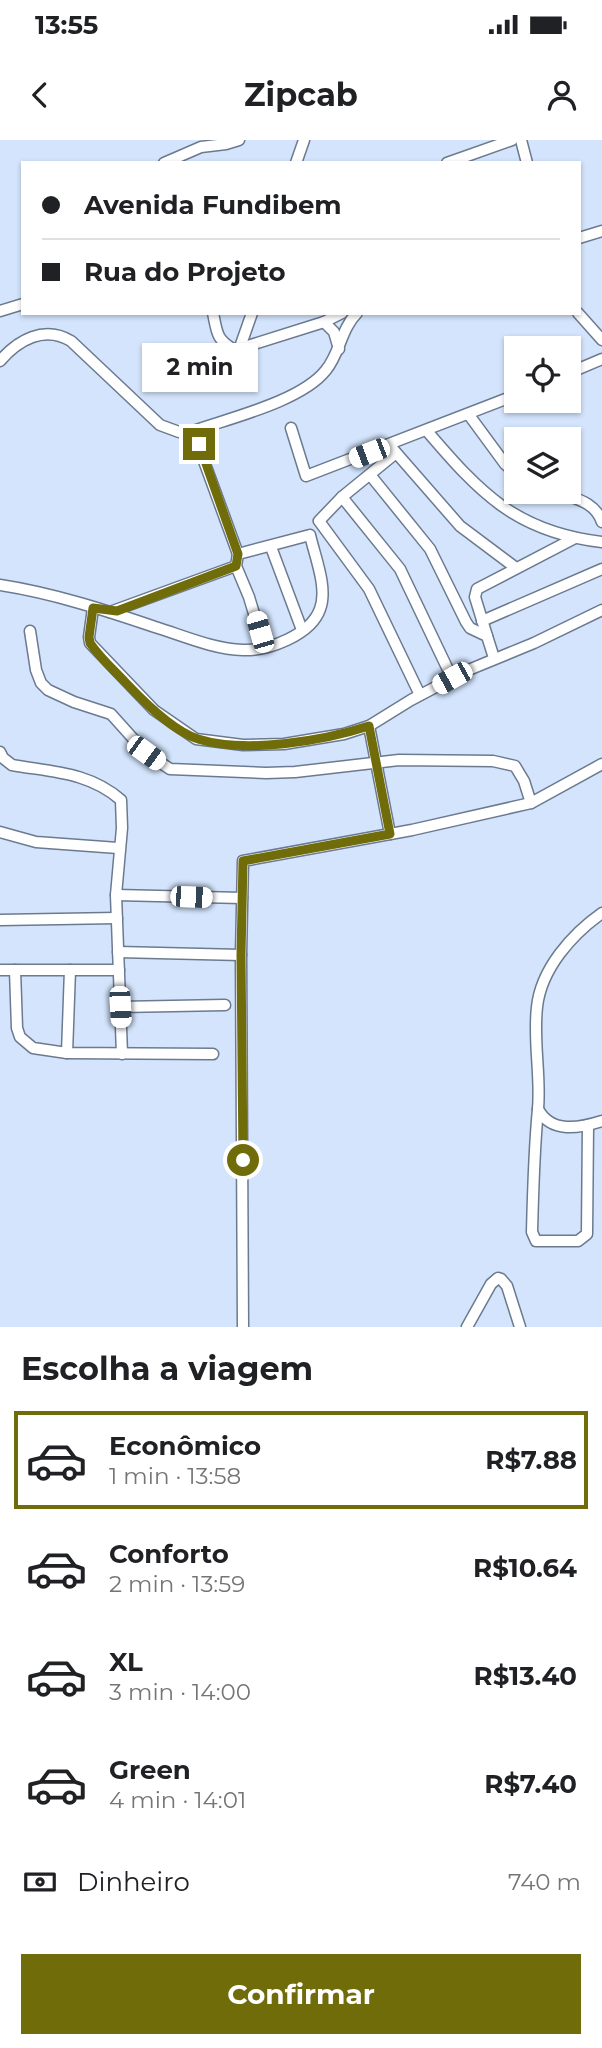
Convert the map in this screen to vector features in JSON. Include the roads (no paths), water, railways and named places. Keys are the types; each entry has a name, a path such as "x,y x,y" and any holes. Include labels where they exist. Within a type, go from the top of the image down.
{"street":[{"path":"169,161 201,147 239,140"},
{"path":"297,161 304,140"},
{"path":"453,161 512,140"},
{"path":"521,140 526,161"},
{"path":"581,237 602,231"},
{"path":"0,311 21,305"},
{"path":"213,315 223,344 237,350 338,315"},
{"path":"237,350 251,315"},
{"path":"0,361 17,343 50,333 62,336 71,341 160,425 179,432 193,431 304,390 321,377 339,350 347,325 355,315"},
{"path":"580,315 602,340"},
{"path":"324,322 334,332 339,350"},
{"path":"581,368 602,359"},
{"path":"291,428 306,476 393,449 427,431 504,401"},
{"path":"470,415 504,463"},
{"path":"193,431 238,554 236,566 249,597 264,647"},
{"path":"427,431 489,498 503,508 545,529 573,539 602,542"},
{"path":"393,449 371,476 342,497 319,522 369,589 421,695"},
{"path":"393,449 460,526 516,568"},
{"path":"371,476 430,549 470,628 487,636"},
{"path":"342,497 400,569 452,678"},
{"path":"581,501 592,505 599,512 602,522"},
{"path":"0,585 110,612 209,645 246,650 281,642 302,630 315,618 322,601 322,588 310,535 238,554"},
{"path":"494,658 475,591 573,539"},
{"path":"271,547 302,630"},
{"path":"110,612 236,566"},
{"path":"482,621 602,569"},
{"path":"93,608 89,637 94,649 153,710 196,738 243,745 284,744 344,734 369,726 452,678 602,610"},
{"path":"30,631 36,670 41,683 48,690 74,702 111,714 146,753 163,766 266,774 399,760 504,763 515,766 524,781 531,803"},
{"path":"369,726 390,834"},
{"path":"0,752 12,765 74,774 110,790 121,800 122,828 118,848 116,895 122,1054"},
{"path":"243,1327 243,861 390,834 531,803 602,764"},
{"path":"0,832 36,842 118,848"},
{"path":"116,895 242,898"},
{"path":"588,1125 587,1234 578,1241 539,1243 533,1239 532,1232 534,1142 538,1108 537,1008 541,988 560,954 587,923 602,913"},
{"path":"0,920 117,918"},
{"path":"118,952 241,955"},
{"path":"0,970 119,970"},
{"path":"15,970 17,1028 20,1037 33,1048 67,1053 213,1054"},
{"path":"67,1053 70,970"},
{"path":"120,1007 225,1005"},
{"path":"538,1108 545,1119 558,1126 588,1125 602,1121"},
{"path":"467,1327 494,1280 501,1279 507,1286 520,1327"}]}
